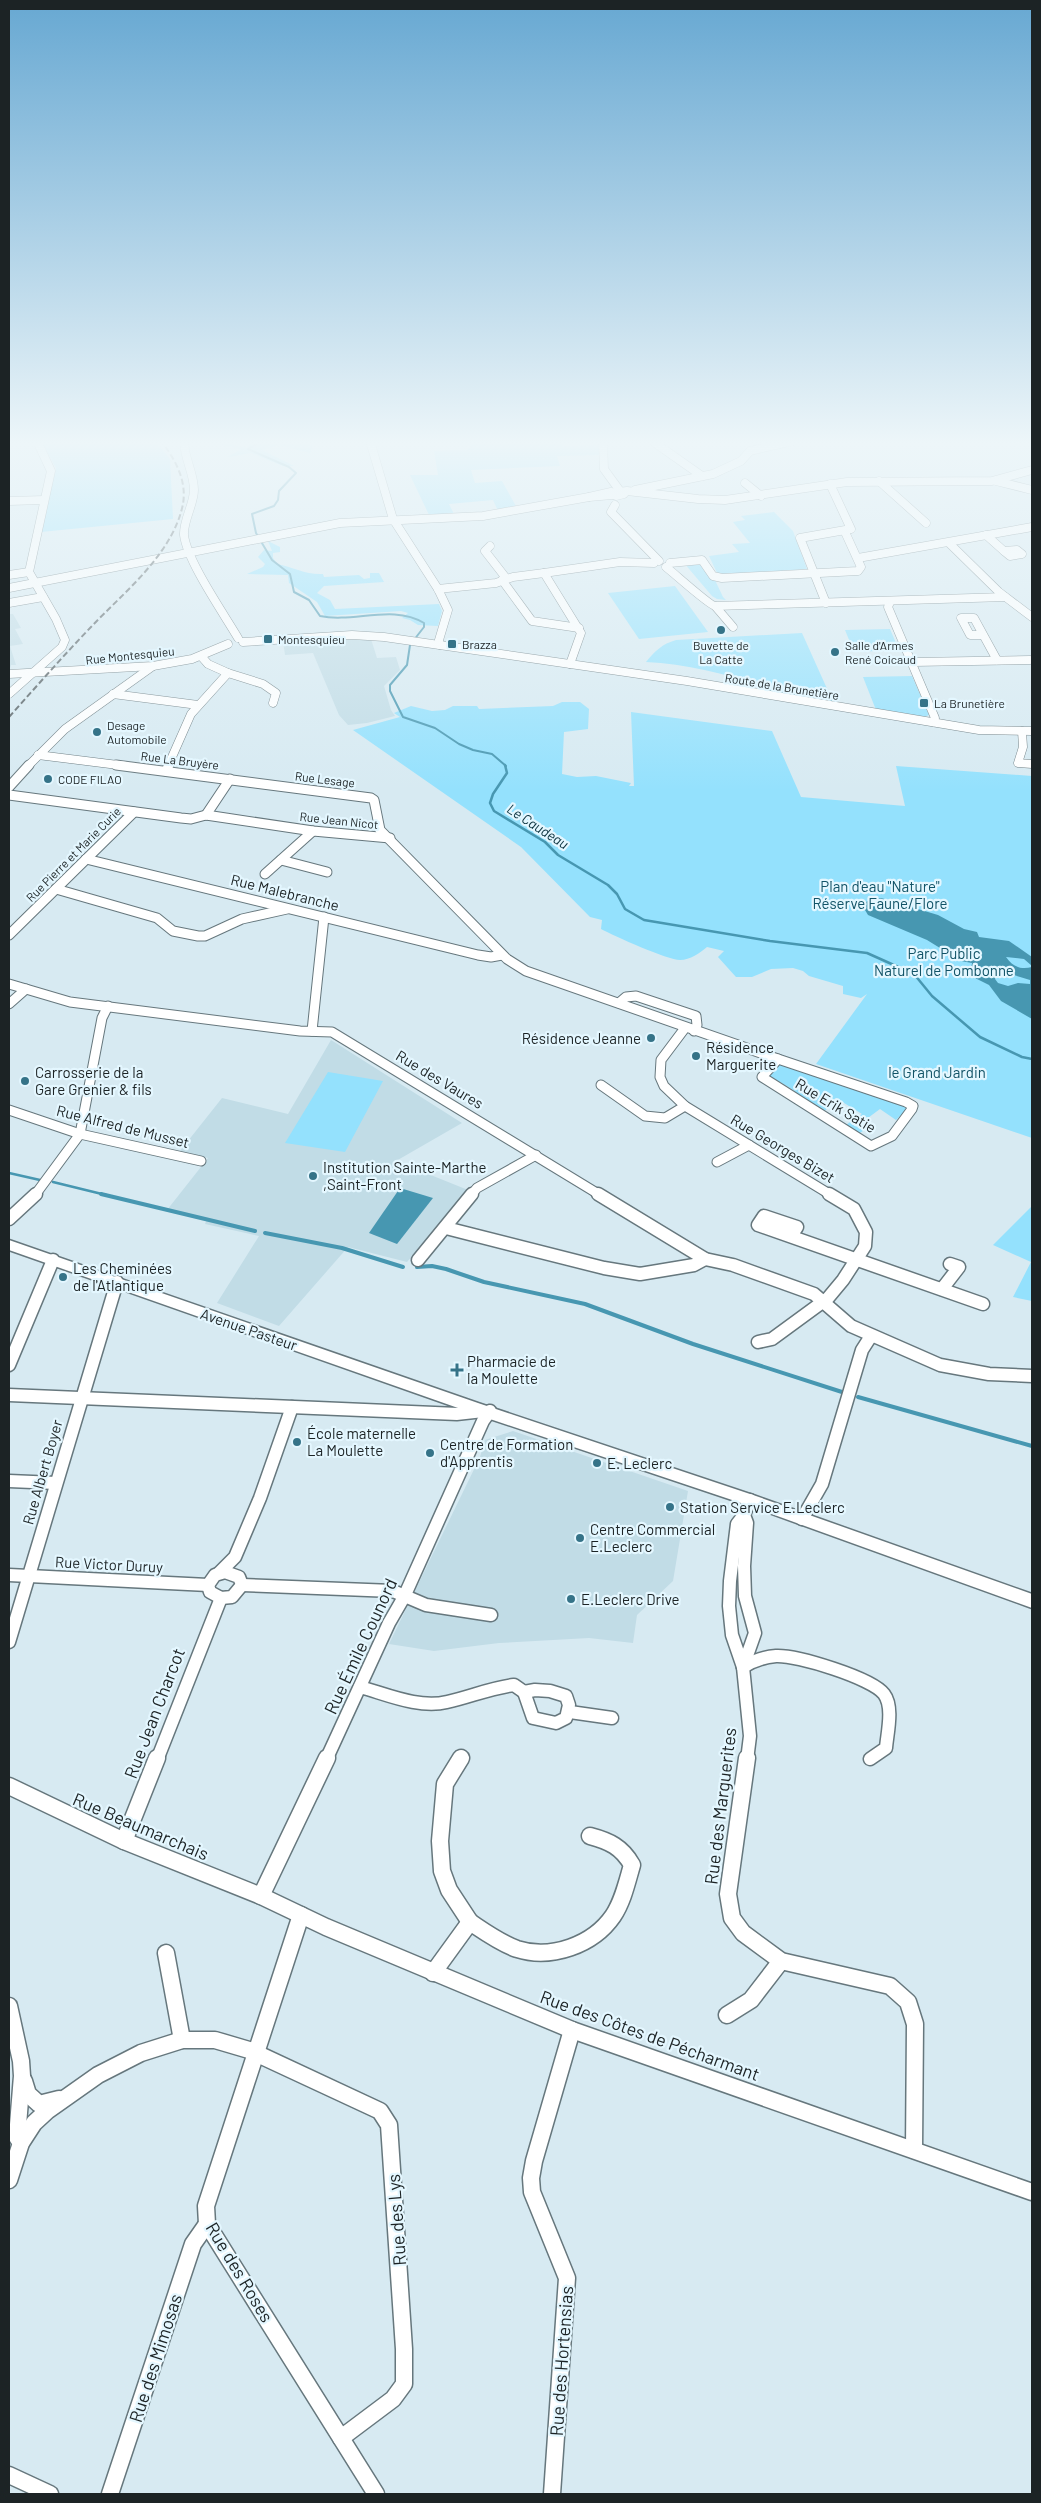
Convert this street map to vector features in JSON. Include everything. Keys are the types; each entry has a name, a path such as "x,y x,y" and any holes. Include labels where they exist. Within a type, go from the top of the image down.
{"main road":[{"name":"Avenue Pasteur","path":"9,1245 472,1407 490,1411 747,1508 802,1519 1032,1601"},
{"path":"9,1395 457,1414 490,1411"}],"street":[{"path":"9,694 62,647 65,640 60,627 29,572 32,558"},
{"path":"9,588 161,558"},
{"path":"193,558 208,588 240,640 352,636 407,640 440,645 439,640 448,610 438,589 418,558"},
{"path":"490,558 532,622 579,628"},
{"path":"652,558 656,562 656,566 702,560 713,576 722,578 858,571 861,567 858,558"},
{"path":"808,558 825,600"},
{"path":"965,558 1005,597 1032,617"},
{"path":"438,589 496,583 504,579 544,572 620,562 656,562"},
{"path":"668,565 709,605 715,606 825,600 890,602 1005,597"},
{"path":"9,575 29,572"},
{"path":"544,572 581,633 570,664"},
{"path":"9,603 43,597"},
{"path":"890,602 888,607 936,718 933,722"},
{"path":"715,606 733,627"},
{"path":"984,635 997,660"},
{"name":"Rue Montesquieu","path":"9,674 153,666 201,656 228,644 226,642 228,640 240,640"},
{"name":"Route de la Brunetière","path":"440,645 979,730 1032,731"},
{"path":"201,656 208,664 262,684 276,693 273,703"},
{"path":"913,662 1030,660"},
{"path":"9,787 38,754 66,729 153,666"},
{"path":"166,771 191,714 228,673"},
{"path":"113,694 198,705"},
{"path":"1022,731 1023,747 1018,763 1032,764"},
{"name":"Rue La Bruyère","path":"38,754 230,779"},
{"path":"206,815 230,779"},
{"name":"Rue Lesage","path":"230,779 371,798 374,800 380,830 390,838"},
{"name":"Rue Jean Nicot","path":"9,795 191,819 206,815 313,831 390,838 500,952 526,971 690,1029"},
{"name":"Rue Pierre et Marie Curie","path":"9,935 134,812"},
{"path":"265,874 313,831"},
{"name":"Rue Malebranche","path":"86,859 491,958 500,952"},
{"path":"281,860 326,872"},
{"path":"56,889 150,916 173,931 198,936 205,936 242,919 290,908"},
{"path":"312,1031 324,917"},
{"name":"Rue des Vaures","path":"9,984 70,1002 332,1032 705,1259 733,1265 808,1292 851,1326 940,1365 989,1374 1032,1376"},
{"path":"9,1004 26,989"},
{"path":"619,1003 626,997 636,996 696,1016 697,1025 690,1029"},
{"path":"9,1219 46,1182 80,1134 102,1018 108,1006"},
{"name":"Rue Erik Satie","path":"690,1029 779,1058 906,1102 913,1106 912,1109 892,1136 871,1146 762,1077 779,1058"},
{"name":"Rue Georges Bizet","path":"690,1029 663,1058 658,1072 662,1085 685,1106 854,1209 866,1232 865,1246 843,1280 828,1298 821,1301 772,1339 758,1342"},
{"path":"601,1086 645,1116 664,1118 685,1106"},
{"name":"Rue Alfred de Musset","path":"9,1110 80,1134 201,1161"},
{"path":"717,1162 749,1145"},
{"path":"418,1260 477,1188 536,1155"},
{"path":"446,1228 604,1268 640,1274 694,1265 705,1259"},
{"path":"791,1236 983,1304"},
{"path":"9,1365 53,1260"},
{"path":"942,1289 959,1267 950,1264"},
{"name":"Rue Albert Boyer","path":"9,1642 117,1282"},
{"path":"802,1519 822,1484 862,1350 871,1336"},
{"path":"292,1407 260,1498 234,1557 212,1578 208,1585 210,1592 221,1598 232,1597 242,1586 393,1591 426,1606 491,1615"},
{"name":"Rue Émile Counord","path":"261,1896 269,1883 389,1623 404,1597 483,1421 490,1411"},
{"path":"9,1481 56,1482"},
{"path":"747,1508 737,1524 729,1606 732,1636 743,1667 760,1658 780,1656 842,1672 871,1684 884,1694 888,1702 886,1748 870,1759"},
{"name":"Rue des Marguerites","path":"747,1508 748,1523 744,1566 745,1596 755,1633 743,1667 747,1691 750,1736 728,1894 732,1918 743,1933 781,1961 890,1986 905,1996 914,2009 915,2024 914,2150"},
{"path":"219,1573 236,1574 240,1577 242,1586"},
{"name":"Rue Victor Duruy","path":"9,1575 208,1585"},
{"name":"Rue Jean Charcot","path":"124,1841 221,1598"},
{"path":"360,1687 415,1702 445,1703 492,1688 514,1685 524,1692 533,1718 545,1724 556,1724 564,1720 570,1712 571,1706 566,1696 553,1691 537,1689 524,1692"},
{"path":"570,1712 612,1718"},
{"path":"462,1757 445,1784 440,1841 442,1871 449,1890 470,1922 499,1941 524,1951 547,1953 587,1941 602,1930 613,1916 623,1897 632,1865 624,1850 607,1841 590,1836"},
{"name":"Rue Beaumarchais","path":"9,1786 124,1841 261,1896"},
{"name":"Rue des Côtes de Pécharmant","path":"261,1896 433,1973 572,2030 680,2070 1032,2192"},
{"name":"Rue des Roses","path":"301,1915 206,2206 207,2224 376,2494"},
{"path":"433,1973 470,1922"},
{"path":"166,1953 182,2040"},
{"path":"726,2015 739,2012 781,1961"},
{"path":"9,2006 26,2120 9,2180"},
{"name":"Rue des Hortensias","path":"552,2494 567,2278 563,2262 534,2199 531,2180 534,2161 572,2030"},
{"name":"Rue des Lys","path":"26,2120 66,2097 98,2075 141,2053 182,2040 215,2040 256,2054 380,2110 389,2125 404,2349 404,2384 393,2399 341,2438"},
{"path":"17,2067 28,2094 39,2104 66,2097"},
{"name":"Rue des Mimosas","path":"110,2494 193,2244 207,2224"},
{"path":"9,2475 50,2494"}],"shaded area":[{"path":"9,614 13,614 21,628 15,629 23,644 10,646 16,665 11,665 9,672"},
{"path":"371,639 377,658 396,657 400,670 384,686 391,710 395,716 367,723 348,725 339,715 313,653 285,655 283,641"},
{"path":"881,898 938,915 964,929 977,932 979,937 1009,941 1032,957 1032,966 1024,959 1006,957 1018,967 1032,967 1032,1019 1001,1001 989,985 975,978 971,970 972,963 961,961 927,940 868,915 862,905 869,900","holes":["996,973 1007,973 1030,980 1030,984 1018,983 1008,986 998,983 995,979"]},
{"name":"Institution Sainte-Marthe ,Saint-Front","path":"331,1040 462,1123 396,1161 468,1190 407,1262 348,1247 279,1326 217,1303 259,1236 205,1224 207,1219 167,1210 208,1158 180,1151 222,1098 288,1114"},
{"path":"400,1188 433,1198 397,1244 369,1233"},
{"path":"513,1431 688,1491 673,1581 637,1615 633,1643 589,1638 499,1643 434,1651 389,1644 480,1457 485,1440"}],"green space":[{"path":"259,558 273,558 277,564 305,572 323,574 324,577 359,575 364,579 370,578 370,573 379,573 384,582 324,586 317,593 330,600 335,609 439,604 442,611 438,626 418,625 402,618 408,613 401,611 325,616 317,602 289,583 288,575 247,574 263,567 265,564"},
{"path":"710,558 803,558 807,569 724,575 717,573"},
{"path":"700,562 714,578 726,600 717,599 712,596 684,563"},
{"path":"675,586 708,632 639,639 608,593"},
{"path":"890,629 899,650 854,652 845,630"},
{"path":"802,633 833,702 770,693 767,688 738,678 676,665 646,662 659,648 676,640"},
{"path":"912,676 929,715 922,718 876,710 863,677"},
{"path":"562,702 580,702 589,709 588,729 564,732 562,774 577,777 596,776 631,783 629,786 634,786 631,712 772,731 801,797 905,806 896,766 1032,776 1032,1138 816,1064 867,994 861,998 843,994 843,986 809,976 803,971 793,968 771,969 752,977 736,977 718,957 724,951 707,947 687,959 674,959 601,929 602,920 590,917 521,847 353,730 400,717 394,713 411,706 432,711 445,710 453,706 477,706 479,709 553,706"},
{"path":"780,1061 904,1103 908,1108 896,1120 880,1109 857,1126 863,1131 856,1135 843,1127 862,1114 836,1098 823,1106 827,1109 821,1113 791,1094 795,1091 780,1082 776,1084 766,1077"},
{"path":"328,1072 383,1081 345,1152 285,1143"},
{"path":"1032,1206 1032,1301 1013,1297 1031,1262 993,1245"}],"waterway":[{"name":"Le Caudeau","path":"271,558 290,574 294,592 309,600 320,616 333,618 386,614 412,618 424,623 424,627 410,645 407,665 390,685 390,691 403,717 435,728 459,744 473,750 492,754 505,765"},
{"name":"Le Caudeau","path":"505,765 507,773 493,794 490,803 494,811 545,842 558,855 608,885 617,894 625,909 644,920 770,941 867,953 914,974 932,996 980,1037 1022,1057 1032,1059"},
{"path":"9,1173 40,1180"},
{"path":"53,1182 106,1195"},
{"path":"101,1194 255,1231"},
{"path":"265,1233 342,1248 403,1267"},
{"path":"417,1267 432,1266 446,1269 484,1282 585,1304 693,1344 842,1392"},
{"path":"858,1397 1032,1446"}],"railway":[{"path":"9,717 157,558"}],"place":[{"name":"Buvette de La Catte","path":"721,630"},
{"name":"Montesquieu","path":"268,639"},
{"name":"Brazza","path":"452,644"},
{"name":"Salle d'Armes René Coicaud","path":"835,652"},
{"name":"La Brunetière","path":"924,703"},
{"name":"Desage Automobile","path":"97,732"},
{"name":"CODE FILAO","path":"48,779"},
{"name":"Résidence Jeanne","path":"651,1038"},
{"name":"Résidence Marguerite","path":"696,1056"},
{"name":"Carrosserie de la Gare Grenier & fils","path":"25,1081"},
{"name":"Institution Sainte-Marthe ,Saint-Front","path":"313,1176"},
{"name":"Les Cheminées de l'Atlantique","path":"63,1277"},
{"name":"Pharmacie de la Moulette","path":"457,1370"},
{"name":"École maternelle La Moulette","path":"297,1442"},
{"name":"Centre de Formation d'Apprentis","path":"430,1453"},
{"name":"E. Leclerc","path":"597,1463"},
{"name":"Station Service E.Leclerc","path":"670,1507"},
{"name":"Centre Commercial E.Leclerc","path":"580,1538"},
{"name":"E.Leclerc Drive","path":"571,1599"}],"park label":[{"name":"Plan d'eau \"Nature\" Réserve Faune/Flore","path":"880,894"},
{"name":"Parc Public Naturel de Pombonne","path":"944,962"},
{"name":"le Grand Jardin","path":"937,1072"}]}
